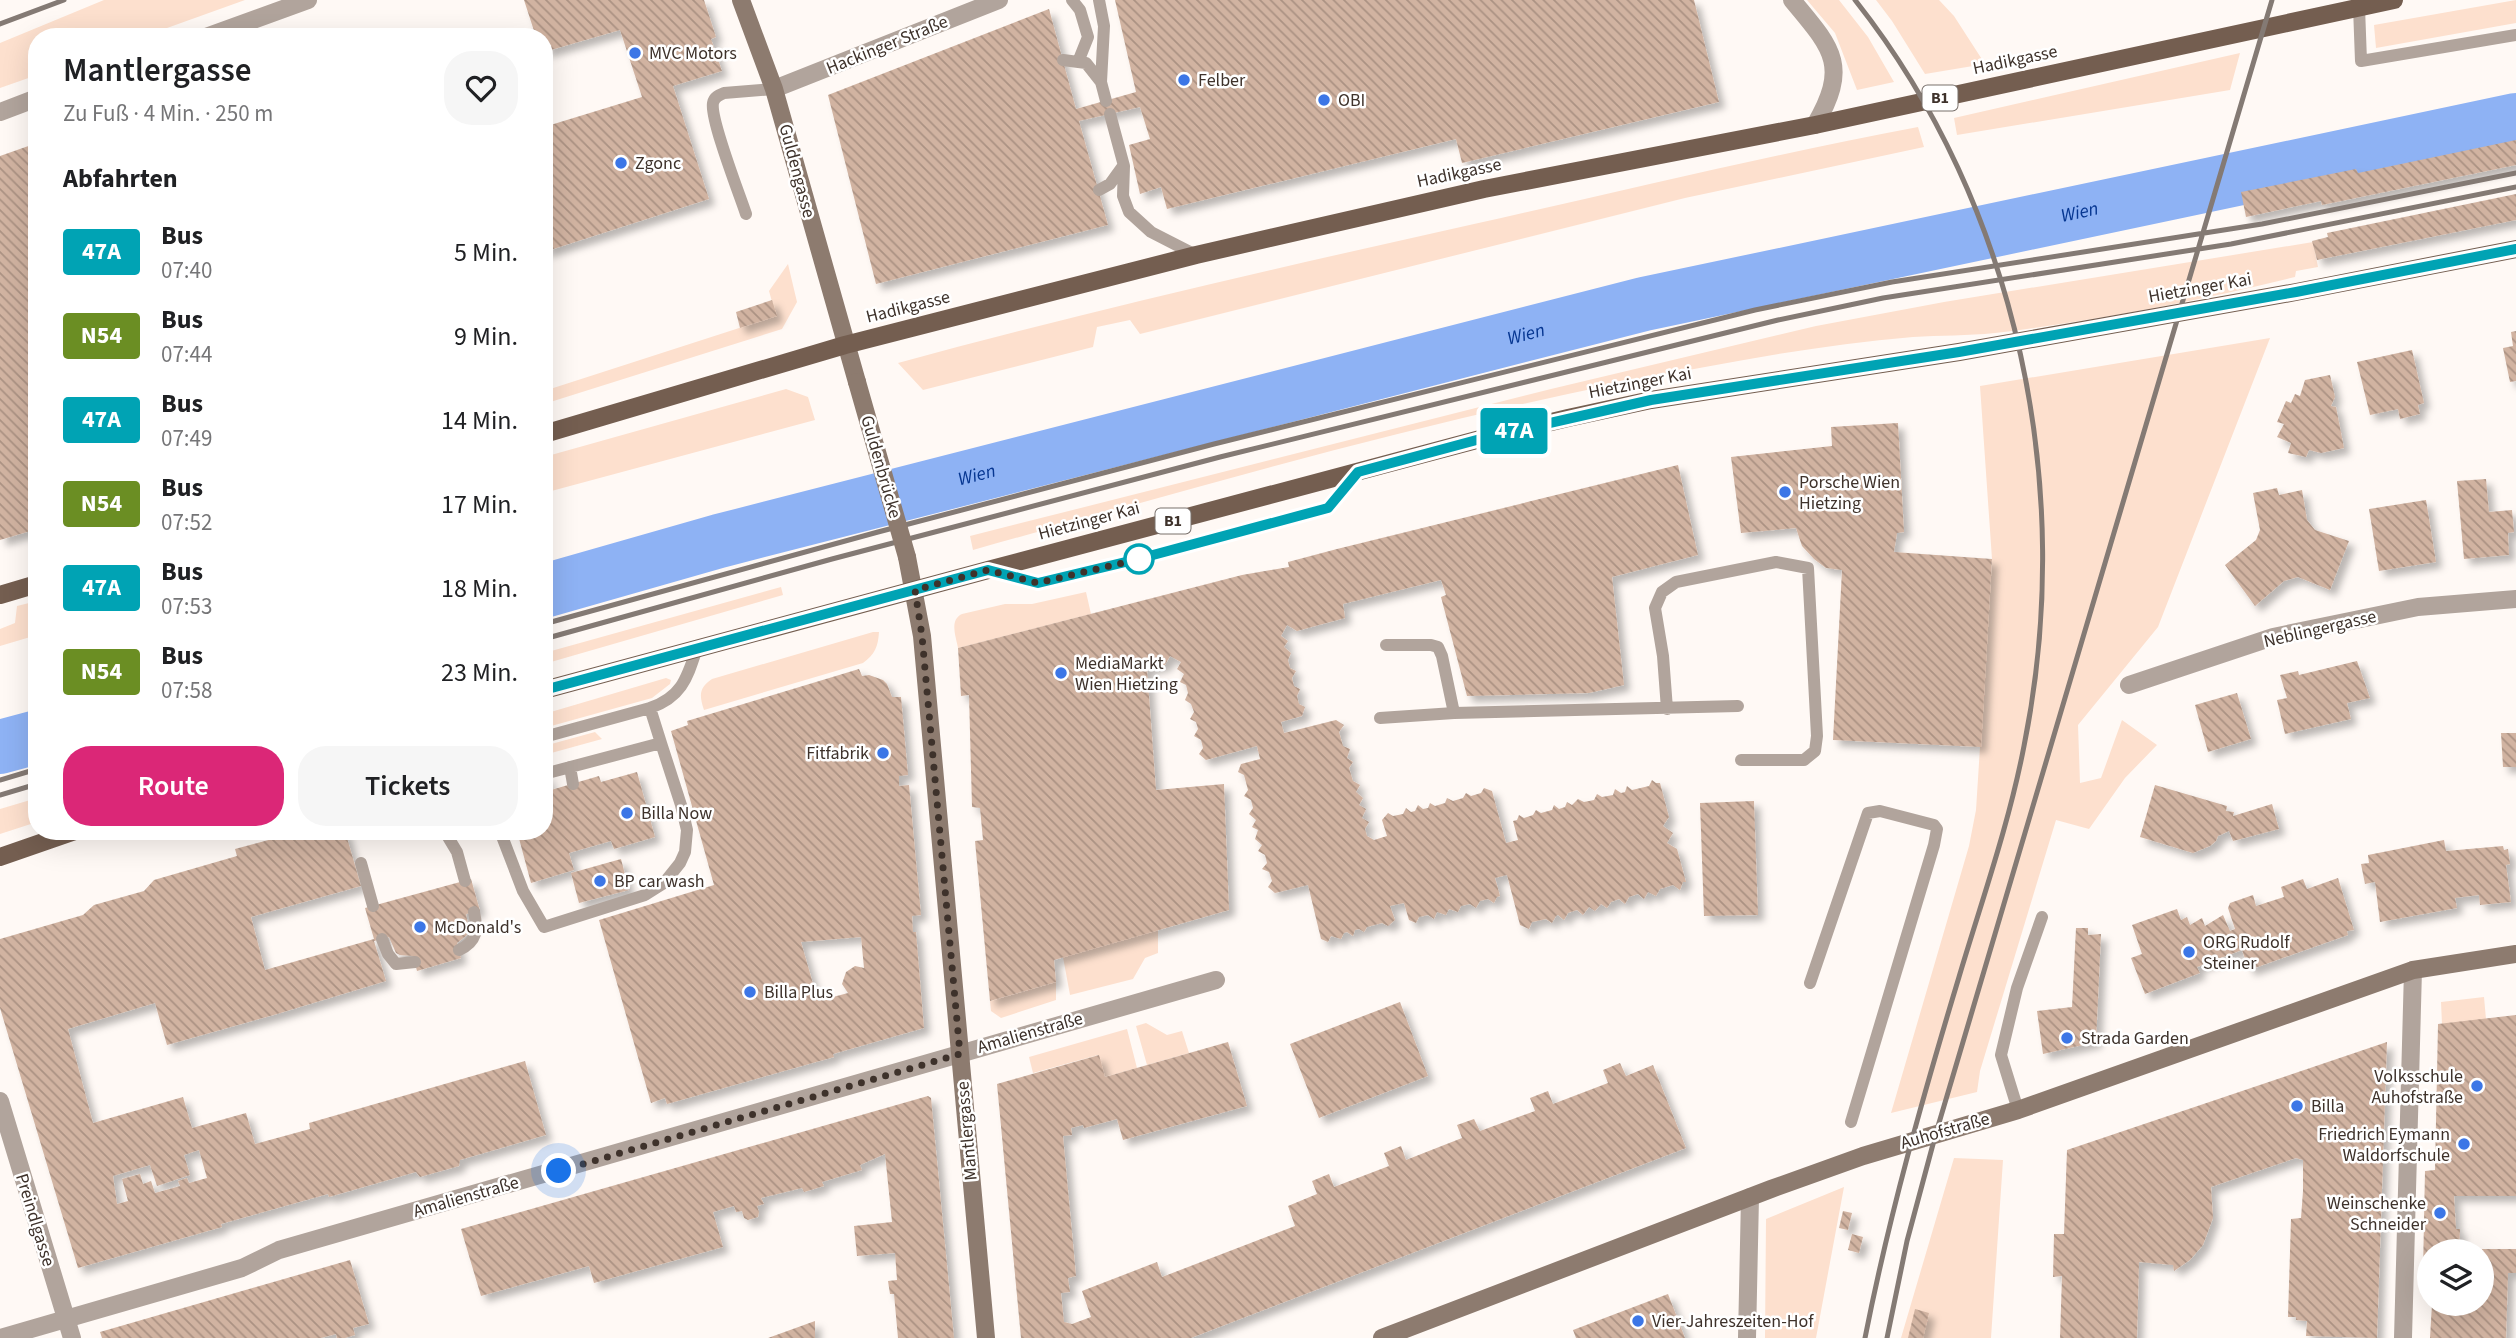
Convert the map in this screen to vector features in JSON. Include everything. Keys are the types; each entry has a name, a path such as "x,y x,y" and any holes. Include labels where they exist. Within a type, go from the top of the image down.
{"main road":[{"name":"Hadikgasse","path":"553,431 845,345 1196,255 1484,188 1815,125 2362,4 2395,0"},
{"name":"Hietzinger Kai","path":"553,688 1484,438 1651,400 1972,349 2296,292 2516,249"},
{"path":"0,595 28,587"},
{"path":"0,856 48,840"}],"street":[{"path":"231,28 308,0"},
{"name":"Guldengasse","path":"741,0 774,89 845,345"},
{"name":"Hackinger Straße","path":"774,89 999,0"},
{"path":"1792,0 1824,38 1835,67 1828,103 1815,125"},
{"path":"0,112 28,101"},
{"name":"Guldenbrücke","path":"845,345 915,590"},
{"name":"Mantlergasse","path":"915,590 923,650 986,1338"},
{"name":"Neblingergasse","path":"2129,685 2273,637 2418,607 2516,599"},
{"name":"Auhofstraße","path":"1382,1338 1863,1156 2018,1110 2413,970 2516,954"},
{"path":"2403,1338 2413,970"},
{"name":"Amalienstraße","path":"0,1338 242,1268 279,1250 1216,980"},
{"name":"Preindlgasse","path":"1,1105 72,1338"},
{"path":"1747,1338 1750,1197"}],"lane":[{"path":"1072,0 1080,9 1088,37 1078,62"},
{"path":"1099,0 1104,26 1101,82 1124,166 1123,196 1129,212 1151,232 1196,255"},
{"path":"2362,4 2361,61 2516,35"},
{"path":"1063,60 1086,63 1101,82"},
{"path":"746,214 716,125 713,102 716,96 724,93 774,89"},
{"path":"1099,190 1110,184 1124,166"},
{"path":"988,570 1038,583 1178,549 1328,508 1358,472"},
{"path":"1667,709 1655,608 1662,592 1676,582 1765,563 1776,562 1808,568 1817,736 1815,751 1804,760 1741,760"},
{"path":"1386,645 1438,647 1454,713"},
{"path":"553,735 670,700 680,689 697,648"},
{"path":"1380,718 1454,713 1738,706"},
{"path":"503,840 523,891 544,927 645,895 673,874 680,863 687,840 681,804 650,708"},
{"path":"553,772 661,743"},
{"path":"570,767 573,784"},
{"path":"1810,983 1868,813 1880,811 1934,825 1937,829 1934,845 1851,1122"},
{"path":"450,840 457,852 465,881"},
{"path":"361,863 373,906"},
{"path":"459,950 467,947 475,936 477,929 474,912"},
{"path":"2018,1110 2001,1055 2017,988 2042,917"},
{"path":"382,939 396,964 415,962"}],"shaded area":[{"path":"104,0 245,0 167,28 36,28"},
{"path":"1807,0 1839,0 1868,37 1894,82 1857,90 1835,33"},
{"path":"1876,0 1939,0 1954,16 1985,64 1925,74"},
{"path":"2516,0 2516,23 2376,48 2374,25"},
{"path":"28,31 28,78 0,88 0,43"},
{"path":"2240,53 2230,90 1957,135 1954,118"},
{"path":"1918,127 1924,147 1685,198 1140,334 1130,320 1097,327 1093,347 923,390 898,363 1257,273 1751,161"},
{"path":"2313,242 2318,267 2296,271 2295,277 2258,286 2070,323 1975,335 1913,337 1834,346 1612,385 1337,449 973,550 970,536 1551,389 1816,326 1944,302"},
{"path":"788,264 797,302 782,329 553,401 553,388 776,316 769,291"},
{"path":"2270,338 2158,627 2078,725 2080,783 2101,778 2122,720 2157,745 2125,778 2089,829 2056,820 1980,1071 1977,1092 1891,1113 1969,846 1976,810 1992,559 1980,386"},
{"path":"786,389 808,397 815,420 553,491 553,454"},
{"path":"781,587 783,595 553,661 553,650"},
{"path":"1086,592 1091,614 958,648 954,624 962,614 1005,604 1032,604"},
{"path":"28,603 28,638 0,646 0,629 15,623 17,606"},
{"path":"879,632 877,646 863,663 704,710 701,692 712,679"},
{"path":"666,678 671,680 670,684 652,698 553,726 553,711"},
{"path":"595,732 602,739 553,753 553,744"},
{"path":"28,801 28,825 0,834 0,809"},
{"path":"1158,930 1158,953 1145,958 1133,979 1070,995 1063,957"},
{"path":"1056,982 1056,1000 1001,1018 991,1011 990,1001"},
{"path":"2484,997 2486,1019 2442,1024 2441,1002"},
{"path":"1146,1023 1167,1035 1182,1031 1189,1053 1147,1065 1136,1026"},
{"path":"1127,1029 1137,1068 1105,1077 1098,1055 1033,1073 1029,1057"},
{"path":"1954,1158 2003,1160 1991,1338 1901,1338"},
{"path":"1844,1187 1816,1338 1765,1338 1766,1219"}],"building":[{"name":"Zgonc","path":"524,0 704,0 716,37 711,39 722,71 673,86 709,199 553,249 553,124 642,97 620,30 553,49 553,28 533,28"},
{"path":"1115,0 1694,0 1719,102 1462,163 1456,139 1167,209 1161,187 1140,194 1129,145 1150,139 1140,107 1079,121 1108,225 876,284 828,95 1049,9 1076,109 1136,92"},
{"path":"2516,140 2516,165 2322,205 2321,201 2246,217 2241,192 2356,169 2358,173"},
{"path":"28,146 28,532 0,540 0,156"},
{"path":"2516,194 2516,220 2317,260 2312,241 2328,237 2327,233"},
{"path":"772,300 777,316 740,328 736,312"},
{"path":"2516,331 2516,381 2510,382 2503,348 2513,346 2511,332"},
{"path":"2412,350 2424,403 2418,405 2420,414 2400,419 2398,409 2370,415 2357,362"},
{"path":"2330,375 2335,397 2331,406 2336,407 2344,448 2321,453 2309,450 2306,457 2288,453 2291,443 2277,437 2284,424 2277,422 2286,401 2291,403 2295,394 2300,396 2305,380"},
{"path":"1898,423 1904,532 1897,533 1894,552 1992,559 1981,747 1833,740 1842,570 1826,568 1814,559 1802,546 1796,528 1741,533 1731,457 1832,446 1831,427"},
{"path":"1678,465 1698,555 1612,577 1624,685 1589,693 1467,696 1441,597 1446,595 1441,580 1343,604 1345,618 1297,631 1287,625 1281,636 1288,641 1284,647 1291,653 1288,660 1290,668 1296,671 1292,678 1294,686 1300,689 1297,696 1299,704 1305,707 1302,716 1281,722 1284,733 1336,720 1344,725 1339,732 1343,746 1350,749 1347,758 1353,762 1349,768 1353,781 1360,785 1356,792 1363,798 1359,805 1366,809 1362,818 1369,822 1365,829 1367,836 1374,840 1387,836 1382,820 1388,813 1393,816 1403,814 1406,808 1411,812 1415,811 1418,805 1423,809 1428,808 1430,803 1435,806 1445,803 1447,798 1453,801 1463,798 1466,793 1471,796 1481,793 1484,788 1492,791 1506,843 1518,840 1513,821 1517,820 1519,815 1524,818 1533,815 1536,810 1541,813 1552,810 1554,805 1559,809 1565,807 1567,802 1572,805 1578,799 1584,802 1594,800 1597,794 1602,797 1613,795 1615,789 1621,793 1625,792 1627,786 1632,790 1649,786 1652,780 1660,783 1669,817 1663,826 1673,833 1667,843 1677,849 1686,882 1683,882 1680,890 1673,885 1660,889 1656,896 1648,892 1644,899 1638,894 1629,897 1625,904 1619,899 1611,902 1607,908 1601,904 1595,911 1589,907 1583,915 1577,910 1568,913 1564,920 1558,915 1552,923 1546,919 1532,922 1529,929 1520,925 1507,875 1495,878 1500,896 1494,903 1488,899 1480,901 1476,908 1470,904 1461,906 1458,912 1449,909 1446,915 1437,912 1434,919 1428,915 1419,917 1416,923 1409,920 1404,903 1390,906 1395,920 1388,926 1382,923 1367,927 1364,932 1355,930 1353,936 1347,932 1341,939 1331,936 1328,942 1321,939 1308,885 1275,893 1268,887 1272,881 1269,872 1262,869 1267,863 1265,855 1258,851 1262,845 1255,839 1258,830 1252,827 1256,820 1249,814 1253,808 1251,800 1244,796 1248,790 1244,775 1238,772 1241,764 1260,759 1257,746 1206,760 1199,754 1203,748 1201,740 1194,736 1198,729 1196,722 1190,719 1194,712 1191,704 1185,700 1188,693 1186,685 1180,682 1184,674 1177,669 1181,662 1170,656 1165,665 1147,669 1156,790 1224,784 1229,910 1054,960 1056,982 990,1001 975,841 983,840 980,808 972,807 969,695 961,696 958,648 1242,575 1289,567 1288,562 1337,549"},
{"path":"2486,479 2489,512 2512,510 2514,532 2508,533 2509,555 2464,559 2457,481"},
{"path":"2277,488 2279,495 2302,490 2307,520 2315,530 2349,541 2330,590 2298,577 2284,581 2255,606 2225,565 2256,540 2260,530 2253,493"},
{"path":"2426,500 2436,562 2379,571 2369,509"},
{"path":"2357,661 2370,698 2347,703 2351,719 2285,734 2277,700 2287,698 2280,675 2298,671 2299,675"},
{"path":"859,669 862,676 869,675 883,680 892,697 901,697 908,775 899,776 899,786 909,785 921,915 912,916 913,932 916,932 924,1028 833,1054 834,1057 667,1104 665,1098 651,1103 599,920 714,885 671,731 688,725 687,721","holes":["861,937 864,968 855,966 846,972 842,984 848,993 818,1001 801,942"]},
{"path":"2237,693 2251,739 2208,752 2195,705"},
{"path":"2501,733 2516,733 2516,767 2503,767"},
{"path":"637,772 655,837 614,849 611,841 569,853 574,870 531,883 519,840 553,840 553,789 599,776 601,782"},
{"path":"2155,785 2227,806 2226,811 2234,812 2233,816 2272,804 2279,829 2233,841 2229,831 2218,836 2210,846 2193,853 2140,837"},
{"path":"1754,801 1758,915 1704,916 1700,803"},
{"path":"268,840 348,840 361,886 251,917 265,970 374,939 365,908 471,879 480,911 466,914 469,930 457,943 461,958 417,971 413,956 396,953 389,937 374,941 386,981 277,1014 167,1045 155,1003 68,1029 93,1123 183,1097 192,1128 246,1113 255,1144 310,1129 309,1123 525,1061 546,1135 460,1160 459,1166 420,1177 416,1172 329,1197 328,1194 78,1268 0,1008 0,939 83,915 94,905 144,891 154,880 237,856 235,849","holes":["199,1150 207,1178 189,1183 187,1178 178,1181 180,1186 155,1193 151,1181 143,1184 140,1174 122,1179 128,1201 117,1204 113,1176 150,1165 157,1186 190,1175 184,1155"]},
{"path":"2444,840 2446,851 2503,846 2504,850 2508,849 2510,864 2506,865 2511,902 2480,905 2479,895 2455,898 2457,908 2380,922 2375,882 2365,884 2361,864 2369,863 2368,855"},
{"name":"BP car wash","path":"621,859 629,890 579,903 571,873"},
{"path":"2338,878 2354,930 2347,931 2348,935 2249,970 2242,950 2197,967 2200,973 2145,994 2131,958 2142,954 2132,925 2177,909 2181,920 2187,917 2190,925 2202,918 2205,926 2223,915 2230,931 2235,929 2228,908 2230,903 2253,895 2256,906 2284,897 2281,887 2303,879 2307,889"},
{"path":"2076,928 2088,928 2088,935 2101,934 2096,1042 2043,1054 2037,1011 2072,1007"},
{"path":"1400,1002 1428,1076 1319,1118 1290,1044"},
{"name":"Volksschule Auhofstraße","path":"2516,1015 2516,1196 2454,1196 2456,1229 2460,1229 2460,1239 2424,1239 2425,1171 2435,1170 2438,1024"},
{"path":"1228,1042 1247,1106 1123,1140 1117,1119 1084,1128 1083,1125 1071,1128 1072,1135 1063,1136 1076,1276 1068,1278 1070,1292 1061,1293 1064,1322 1072,1324 1091,1317 1082,1291 1157,1262 1162,1277 1295,1226 1288,1206 1317,1194 1312,1181 1329,1174 1334,1187 1389,1166 1384,1153 1401,1146 1406,1160 1462,1138 1457,1125 1474,1119 1480,1131 1535,1111 1530,1098 1548,1091 1553,1104 1608,1083 1603,1070 1620,1063 1626,1076 1653,1065 1686,1148 1191,1338 1021,1338 997,1084 1099,1055 1105,1077"},
{"path":"2387,1042 2377,1338 2306,1336 2307,1321 2288,1317 2291,1219 2301,1218 2303,1191 2303,1160 2296,1158 2211,1187 2213,1218 2203,1245 2190,1260 2174,1271 2173,1265 2139,1262 2137,1338 2060,1338 2062,1276 2053,1277 2054,1234 2064,1234 2067,1150"},
{"path":"928,1096 931,1098 954,1338 898,1338 894,1294 890,1294 888,1281 897,1280 895,1253 857,1256 854,1226 892,1222 885,1154 860,1165 862,1170 822,1182 824,1186 804,1192 802,1188 761,1198 764,1204 757,1206 758,1217 748,1220 744,1218 742,1211 736,1212 734,1206 713,1212 723,1247 594,1283 589,1266 481,1296 461,1229"},
{"path":"1843,1211 1852,1213 1848,1230 1839,1228"},
{"path":"1852,1234 1863,1237 1859,1253 1848,1250"},
{"path":"2494,1249 2516,1249 2516,1273 2508,1273 2506,1338 2430,1338 2431,1316 2494,1316"},
{"path":"350,1260 369,1324 353,1328 355,1335 345,1338 337,1338 336,1334 321,1338 102,1338 100,1332"},
{"name":"Vier-Jahreszeiten-Hof","path":"1668,1294 1685,1338 1576,1338 1573,1330"},
{"path":"1915,1309 1929,1313 1923,1338 1908,1338"},
{"path":"815,1321 815,1338 768,1338"}],"waterway":[{"name":"Wien","path":"553,588 719,541 1644,304 2516,120"},
{"name":"Wien","path":"0,747 28,739"}],"railway":[{"path":"0,24 64,0"},
{"path":"1855,0 1911,81 1958,168 1994,260 2021,355 2037,452 2043,551 2038,649 2018,775 1908,1156 1865,1338"},
{"path":"1887,1338 1907,1241 1936,1133 2272,0"},
{"path":"553,622 878,532 1214,444 1755,310 1892,282 2262,224 2516,173"},
{"path":"553,636 832,559 1220,457 1778,320 1883,298 2231,244 2516,187"},
{"path":"0,780 28,772"},
{"path":"0,795 28,787"}],"bus line":[{"name":"47A","path":"553,688 988,570 1038,583 1212,540 1328,508 1358,472 1568,418 1651,400 1959,352 2296,292 2516,249"}],"place":[{"name":"MVC Motors","path":"635,53"},
{"name":"Felber","path":"1184,80"},
{"name":"OBI","path":"1324,100"},
{"name":"Zgonc","path":"621,163"},
{"name":"Porsche Wien Hietzing","path":"1785,492"},
{"name":"MediaMarkt Wien Hietzing","path":"1061,673"},
{"name":"Fitfabrik","path":"883,753"},
{"name":"Billa Now","path":"627,813"},
{"name":"BP car wash","path":"600,881"},
{"name":"McDonald's","path":"420,927"},
{"name":"ORG Rudolf Steiner","path":"2189,952"},
{"name":"Billa Plus","path":"750,992"},
{"name":"Strada Garden","path":"2067,1038"},
{"name":"Volksschule Auhofstraße","path":"2477,1086"},
{"name":"Billa","path":"2297,1106"},
{"name":"Friedrich Eymann Waldorfschule","path":"2464,1144"},
{"name":"Weinschenke Schneider","path":"2440,1213"},
{"name":"Vier-Jahreszeiten-Hof","path":"1638,1321"}],"route":[{"path":"559,1171 960,1054 922,636 915,590 988,570 1038,583 1139,559"}]}
